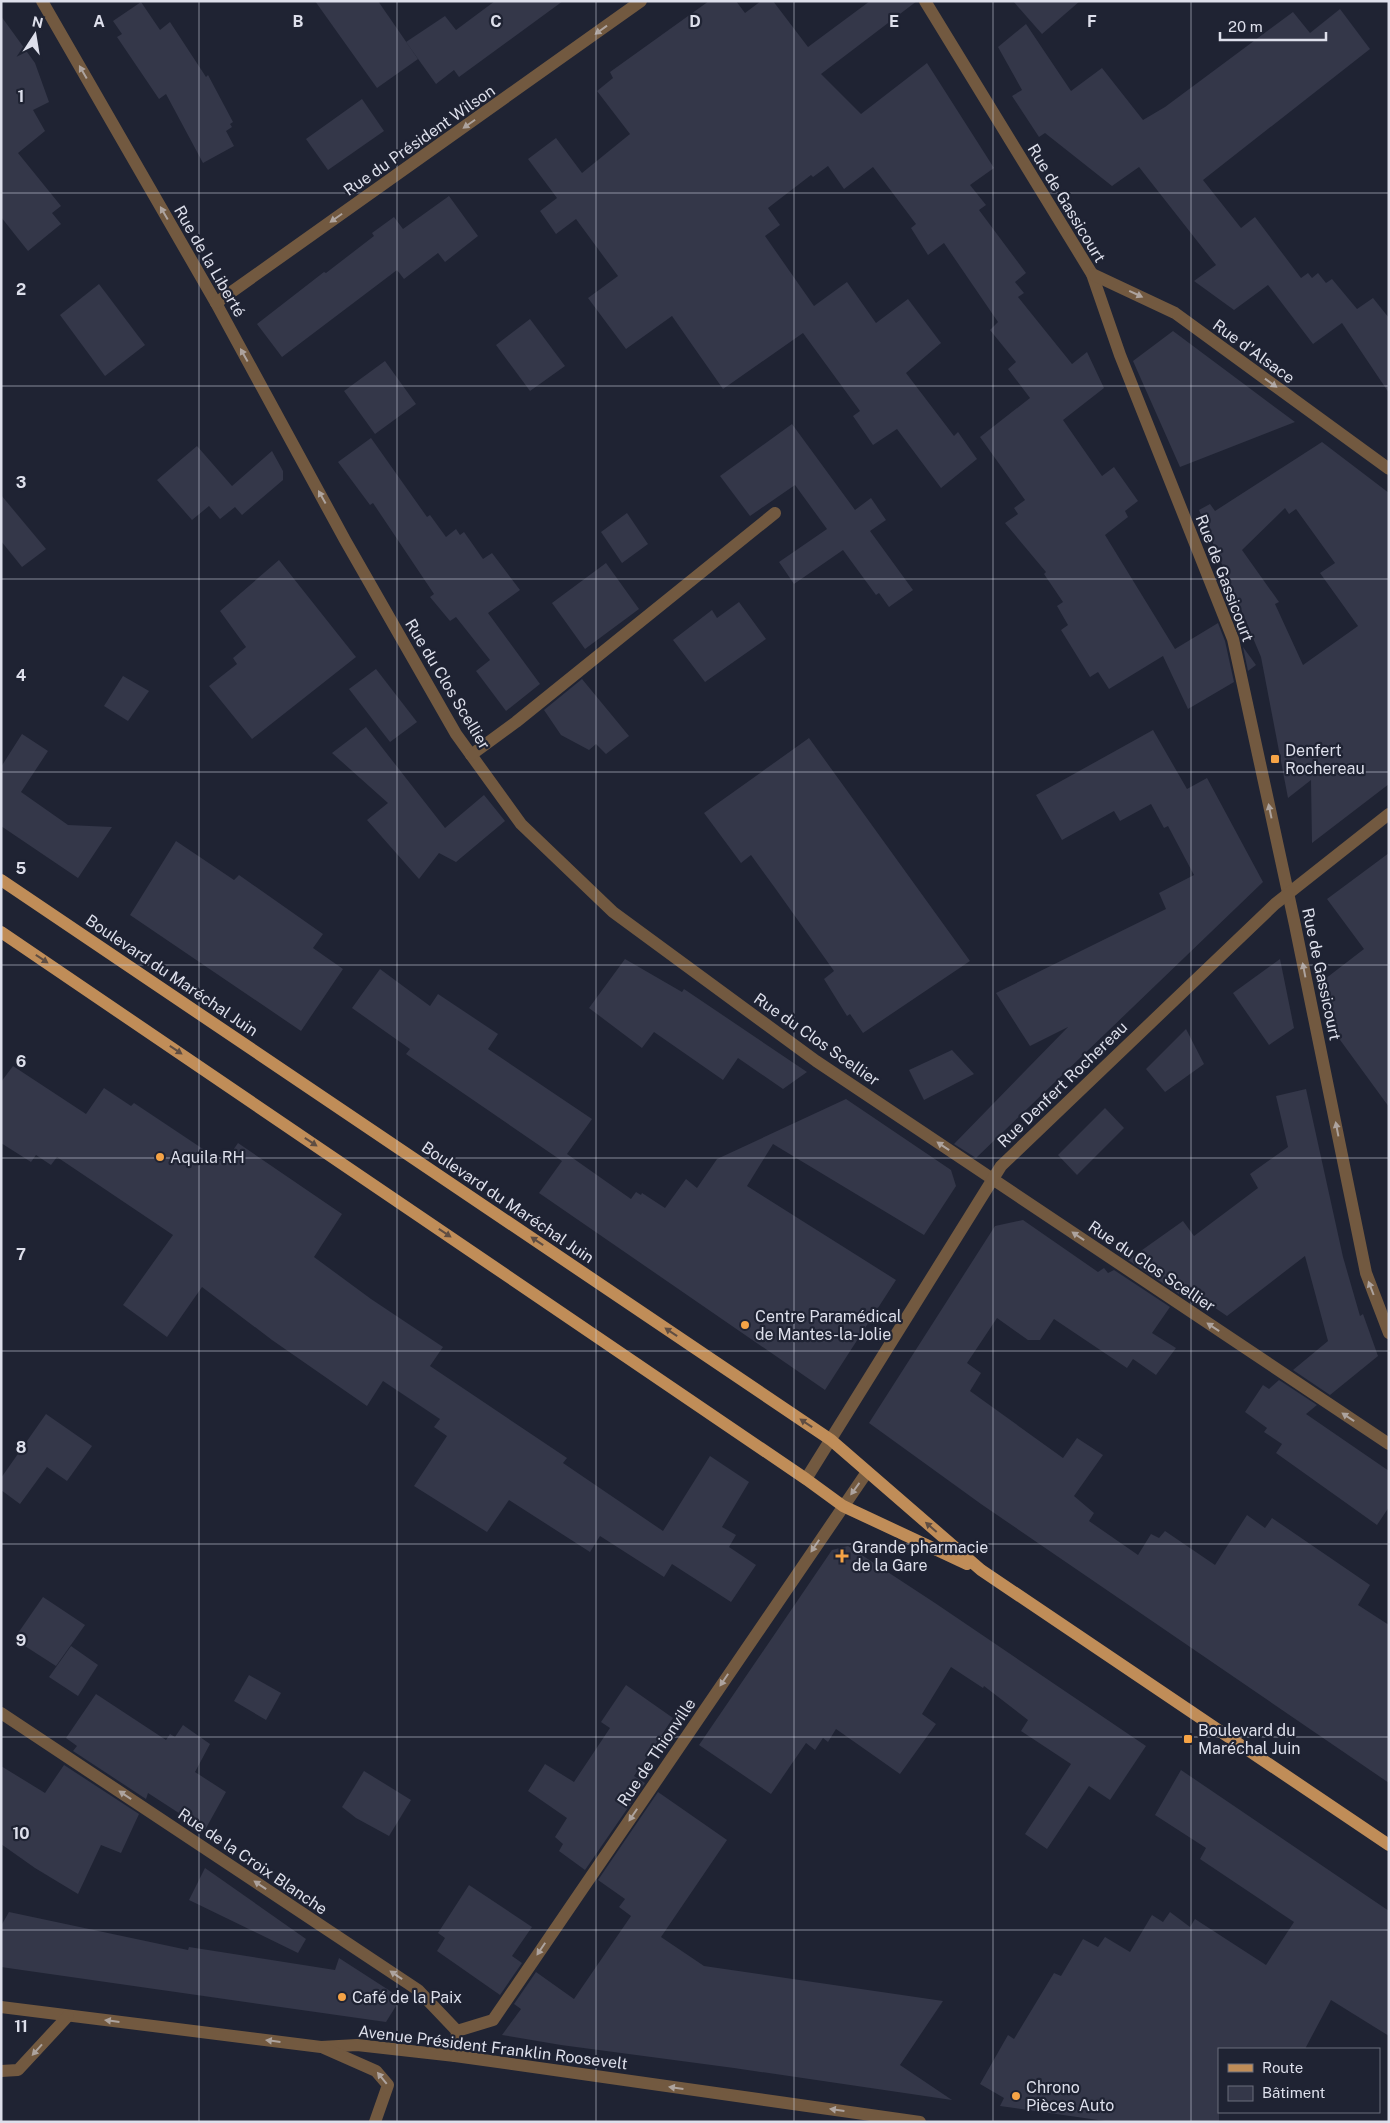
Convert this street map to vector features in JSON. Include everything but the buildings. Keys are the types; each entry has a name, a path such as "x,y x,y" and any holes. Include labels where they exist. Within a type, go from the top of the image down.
{"main road":[{"name":"Boulevard du Maréchal Juin","path":"1,880 831,1440 981,1570 1389,1845"},
{"name":"Boulevard du Maréchal Juin","path":"1,932 843,1506 981,1570"}],"street":[{"name":"Rue de la Liberté","path":"42,1 216,303 346,540"},
{"name":"Rue du Président Wilson","path":"216,303 640,1"},
{"name":"Rue de Gassicourt","path":"925,1 1092,274 1120,355 1233,638 1288,892 1366,1273 1389,1333"},
{"name":"Rue d'Alsace","path":"1092,274 1175,313 1389,469"},
{"path":"471,755 516,722 775,513"},
{"name":"Rue du Clos Scellier","path":"346,540 456,734 471,755 521,824 613,912 816,1061 1389,1444"},
{"name":"Rue Denfert Rochereau","path":"806,1479 992,1178 1012,1155 1288,892 1389,814"},
{"name":"Rue de Thionville","path":"457,2031 493,2020 867,1472"},
{"name":"Rue de la Croix Blanche","path":"1,1713 418,1990 457,2031"},
{"name":"Avenue Président Franklin Roosevelt","path":"1,2007 321,2047 357,2045 455,2056 920,2122"},
{"path":"1,2071 18,2070 68,2016"},
{"path":"455,2056 457,2031"},
{"path":"321,2047 376,2071 388,2085 387,2094 376,2122"}],"place":[{"name":"Denfert Rochereau","path":"1275,759"},
{"name":"Aquila RH","path":"160,1157"},
{"name":"Centre Paramédical de Mantes-la-Jolie","path":"745,1325"},
{"name":"Grande pharmacie de la Gare","path":"842,1556"},
{"name":"Boulevard du Maréchal Juin","path":"1188,1739"},
{"name":"Café de la Paix","path":"342,1997"},
{"name":"Chrono Pièces Auto","path":"1016,2096"}]}
